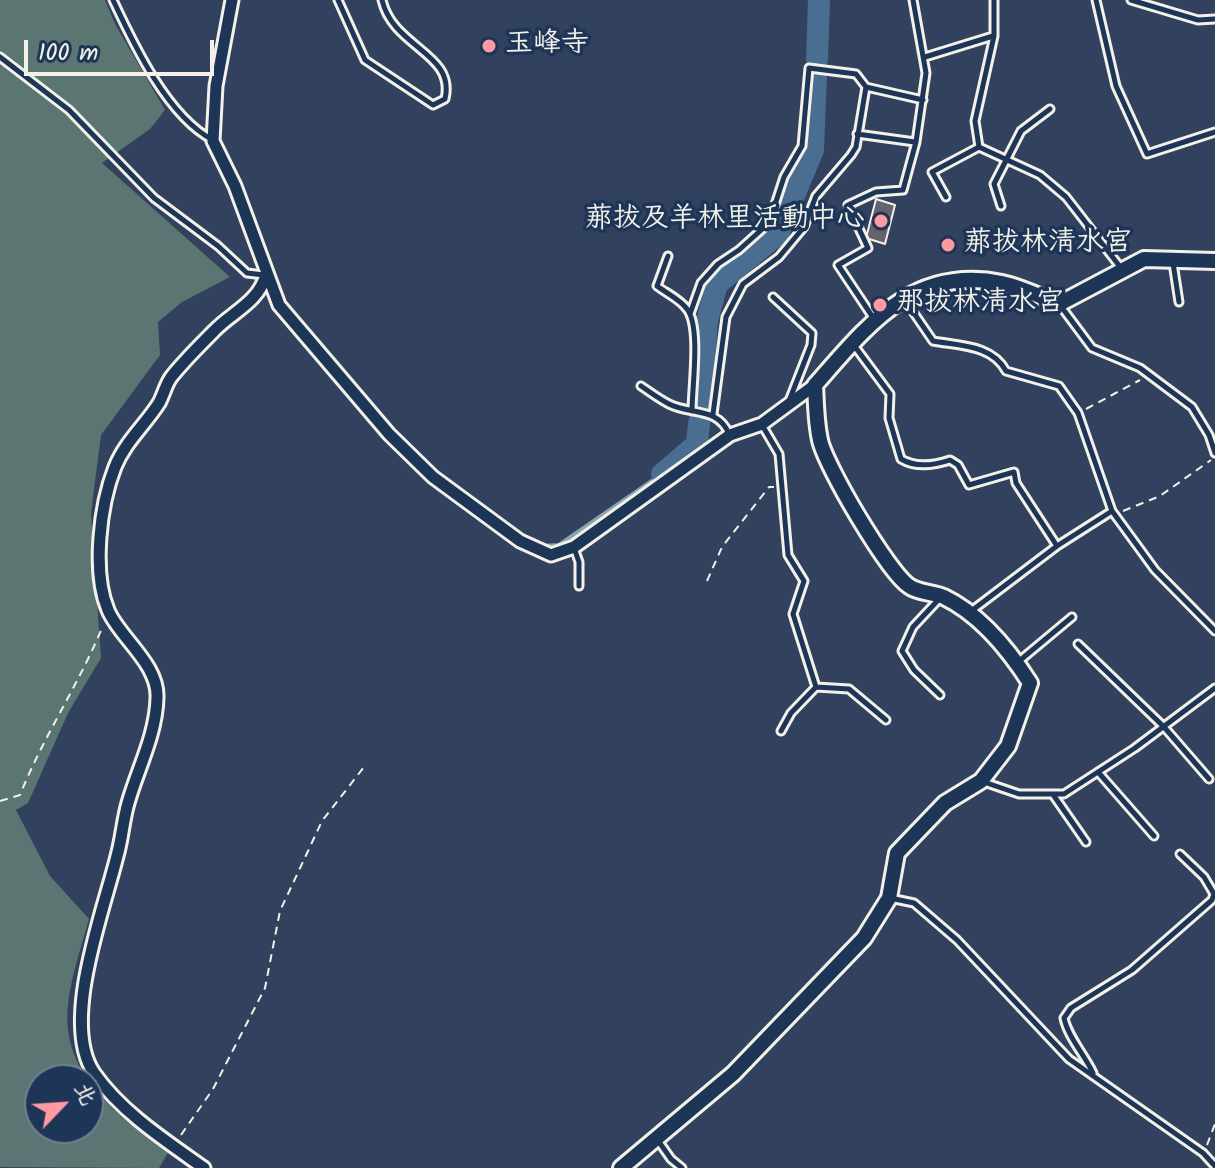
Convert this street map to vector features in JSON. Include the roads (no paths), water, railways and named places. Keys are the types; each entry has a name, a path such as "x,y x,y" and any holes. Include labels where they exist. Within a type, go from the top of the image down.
{"street":[{"path":"232,0 216,86 213,141 235,186 279,305 389,434 433,477 520,541 551,555 574,547 730,435 762,424 815,385 875,320 903,297 930,284 1003,283 1059,304 1144,259 1215,261"},
{"path":"204,1168 117,1101 93,1071 82,1041 87,967 103,896 117,857 127,804 148,745 158,695 138,648 108,612 99,531 115,467 134,435 160,402 171,377 214,330 262,290 266,275"},
{"path":"621,1168 733,1074 864,938 889,898 897,853 945,803 981,781 1008,746 1030,683 1018,663 970,612 941,596 911,588 897,576 843,489 820,442 815,385"}],"lane":[{"path":"113,0 134,45 168,96 203,135 213,141"},
{"path":"338,0 365,60 433,105 445,99 449,83 445,73 401,37 382,0"},
{"path":"875,320 838,265 868,248 848,205 876,192 903,190 923,100 925,57 913,0"},
{"path":"979,147 975,121 994,36 994,0"},
{"path":"1096,0 1116,86 1147,154 1215,132"},
{"path":"1131,0 1198,20 1215,19"},
{"path":"925,57 994,36"},
{"path":"0,57 69,110 154,198 218,246 247,273 266,275"},
{"path":"690,314 701,283 718,264 769,223 784,177 802,146 809,68 856,74 866,87 923,100"},
{"path":"713,414 726,317 743,284 779,257 804,227 816,196 851,155 866,87"},
{"path":"1001,206 994,184 1021,131 1050,109"},
{"path":"857,134 916,142"},
{"path":"979,147 1040,175 1066,197 1121,269"},
{"path":"946,197 932,172 979,147"},
{"path":"668,256 657,286 686,306 694,328 692,411"},
{"path":"1172,258 1179,302"},
{"path":"773,297 812,333 811,345 787,406"},
{"path":"903,297 933,341 982,350 998,357 1006,371 1059,386 1078,413 1114,512 1155,570 1215,631"},
{"path":"1059,304 1092,348 1148,375 1192,407 1209,435 1215,456"},
{"path":"852,343 890,394 889,418 901,459 909,464 935,464 950,460 958,465 969,485 1014,472 1016,483 1057,546"},
{"path":"641,386 670,405 713,414 725,423 730,435"},
{"path":"762,424 779,454 788,555 804,581 793,614 816,687"},
{"path":"970,612 1057,546 1114,512"},
{"path":"574,547 579,562 579,586"},
{"path":"940,695 914,670 902,651 913,627 941,596"},
{"path":"1018,663 1072,617"},
{"path":"1078,644 1164,727 1209,779"},
{"path":"781,731 791,713 816,687 849,689 886,720"},
{"path":"981,781 1019,794 1064,794 1164,727 1215,688"},
{"path":"1098,772 1154,836"},
{"path":"1054,795 1086,842"},
{"path":"1093,1074 1079,1044 1067,1032 1064,1018 1071,1008 1132,970 1212,900 1214,894 1204,877 1180,854"},
{"path":"889,898 914,903 957,940 1034,1026 1069,1059 1203,1153 1215,1166"},
{"path":"657,1138 671,1159 682,1168"}],"waterway":[{"path":"817,59 819,0"},
{"path":"701,402 707,321 717,284 778,234 813,150 816,75"},
{"path":"662,474 697,444 699,423"},
{"path":"542,546 559,545 662,474"}],"place":[{"name":"玉峰寺","path":"489,46"},
{"name":"𦰡拔及羊林里活動中心","path":"881,221"},
{"name":"𦰡拔林清水宮","path":"948,245"},
{"name":"那拔林清水宮","path":"880,305"}]}
